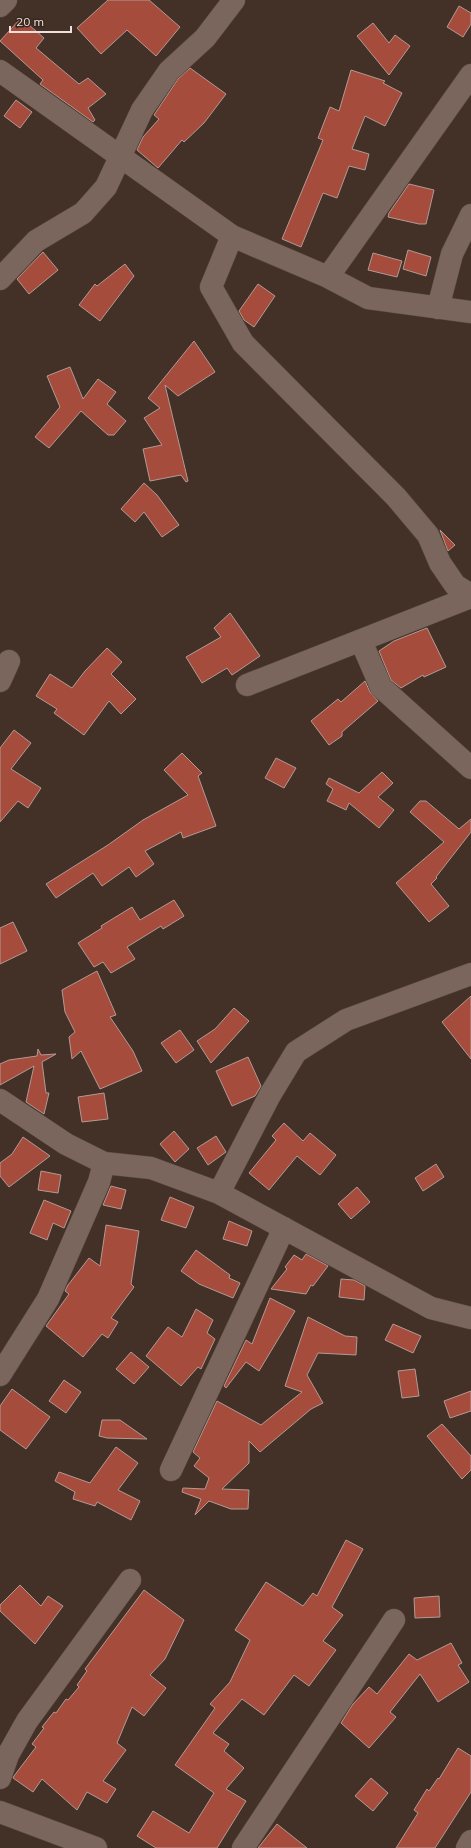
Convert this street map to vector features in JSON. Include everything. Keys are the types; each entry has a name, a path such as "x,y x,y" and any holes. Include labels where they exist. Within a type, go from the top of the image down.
{"street":[{"path":"0,6 6,0"},
{"path":"0,279 36,241 82,213 106,187 142,110 168,72 205,38 234,0"},
{"path":"0,71 232,236 328,277 368,298 471,312"},
{"path":"328,277 471,75"},
{"path":"438,308 452,254 471,215"},
{"path":"232,236 211,287 243,343 396,497 428,535 440,563 455,585 471,596"},
{"path":"248,684 361,641 471,596"},
{"path":"361,641 380,687 471,768"},
{"path":"0,681 9,661"},
{"path":"219,1193 270,1095 296,1052 346,1020 471,974"},
{"path":"0,1100 66,1144 104,1163 151,1168 219,1193 431,1308 471,1318"},
{"path":"0,1375 48,1299 99,1182 104,1163"},
{"path":"171,1470 284,1228"},
{"path":"0,1778 8,1754 28,1721 130,1580"},
{"path":"243,1848 394,1620"},
{"path":"0,1812 90,1847"},
{"path":"467,1848 471,1841"}],"building":[{"path":"108,0 149,0 180,27 156,56 127,30 101,54 77,28"},
{"path":"459,6 471,13 471,24 463,37 447,27"},
{"path":"21,18 44,38 36,48 79,84 88,78 106,94 88,108 95,120 93,122 40,84 43,80 0,41"},
{"path":"373,23 389,43 395,35 410,46 389,75 357,36"},
{"path":"190,68 226,94 204,123 184,142 182,140 158,168 137,150 143,137 159,119 154,115 178,79"},
{"path":"351,70 385,81 383,83 402,93 385,126 365,116 352,149 369,154 365,170 349,166 337,198 323,193 301,247 282,239 323,140 318,138 330,107 339,111"},
{"path":"16,100 32,112 20,128 4,116"},
{"path":"409,184 434,190 426,224 419,224 388,217 389,213"},
{"path":"408,250 431,257 426,276 403,269"},
{"path":"43,252 58,270 29,294 17,279"},
{"path":"373,253 402,261 397,277 368,270"},
{"path":"125,264 134,276 100,321 79,305 95,284 97,286"},
{"path":"258,284 275,296 254,327 244,320 239,311"},
{"path":"194,341 215,372 178,396 165,385 188,481 186,482 181,475 150,481 143,449 162,445 144,418 160,408 148,398"},
{"path":"70,367 83,399 98,379 116,392 107,404 126,421 114,435 108,435 81,411 49,448 35,437 60,407 47,376"},
{"path":"144,483 157,495 179,525 162,537 144,512 135,522 121,509"},
{"path":"440,530 455,545 448,551"},
{"path":"230,613 260,656 232,675 227,668 202,683 186,657 221,637 214,628"},
{"path":"427,628 446,667 424,677 423,675 401,688 391,680 379,651 394,641"},
{"path":"107,648 122,662 111,674 136,699 121,714 109,701 84,735 54,713 57,709 36,696 50,674 72,688 85,671"},
{"path":"365,681 370,692 378,701 342,732 342,736 329,745 311,721 338,699 341,702"},
{"path":"14,730 31,743 11,769 41,788 28,808 18,801 0,822 0,748"},
{"path":"182,753 202,773 198,776 216,826 183,838 181,832 145,851 154,864 136,877 129,867 102,886 93,873 56,898 46,884 108,845 143,820 188,795 164,770"},
{"path":"276,758 296,768 284,788 265,778"},
{"path":"382,772 393,783 378,797 394,810 379,828 349,803 346,810 327,801 333,789 326,784 329,778 359,793"},
{"path":"420,801 426,801 459,829 471,819 471,832 431,884 449,906 429,922 396,883 444,842 410,812"},
{"path":"174,900 184,916 163,929 161,926 127,947 135,959 111,973 103,962 94,967 78,943 102,928 101,926 132,907 140,920"},
{"path":"13,922 27,951 0,964 0,928"},
{"path":"97,971 116,1015 110,1017 133,1051 142,1071 100,1089 81,1051 72,1059 69,1037 75,1032 65,1012 62,990"},
{"path":"471,996 471,1059 442,1022"},
{"path":"234,1008 249,1021 211,1063 197,1041 215,1029"},
{"path":"180,1030 194,1050 176,1063 161,1043"},
{"path":"38,1049 41,1055 56,1054 42,1062 46,1093 49,1093 44,1114 26,1102 34,1066 0,1085 0,1064 9,1060 37,1056"},
{"path":"248,1057 261,1086 255,1096 232,1106 216,1071"},
{"path":"104,1093 108,1119 82,1122 78,1097"},
{"path":"284,1123 303,1141 310,1133 336,1155 320,1175 297,1156 269,1190 249,1173 276,1140 272,1136"},
{"path":"174,1131 189,1149 175,1162 160,1144"},
{"path":"216,1136 226,1152 208,1165 197,1148"},
{"path":"23,1137 50,1156 9,1187 0,1176 0,1163 12,1154"},
{"path":"436,1164 444,1177 423,1191 415,1178"},
{"path":"41,1171 61,1175 58,1193 38,1190"},
{"path":"111,1186 126,1190 121,1209 103,1205"},
{"path":"357,1187 370,1202 351,1219 338,1204"},
{"path":"170,1197 194,1207 186,1228 161,1220"},
{"path":"44,1200 71,1211 64,1228 53,1223 47,1240 30,1233"},
{"path":"229,1221 252,1231 247,1246 223,1239"},
{"path":"106,1225 139,1231 131,1284 134,1287 111,1318 118,1322 108,1338 102,1334 83,1357 46,1326 69,1294 65,1291 68,1285 89,1258 100,1266"},
{"path":"196,1250 230,1275 229,1278 240,1283 233,1298 199,1284 181,1271"},
{"path":"306,1254 328,1266 313,1286 311,1285 306,1294 271,1289 287,1269 285,1267 294,1255 302,1260"},
{"path":"341,1279 354,1280 365,1286 364,1300 339,1297"},
{"path":"270,1298 295,1311 259,1371 246,1362 226,1388 224,1386 246,1340 252,1344"},
{"path":"196,1309 213,1320 207,1333 215,1339 201,1369 198,1367 181,1386 146,1356 168,1327 182,1337"},
{"path":"308,1317 345,1336 357,1337 356,1355 318,1353 307,1375 323,1403 311,1409 260,1452 249,1441 249,1463 222,1489 249,1490 248,1509 231,1509 209,1501 195,1515 201,1499 182,1492 183,1488 205,1489 209,1478 194,1466 200,1458 193,1452 217,1401 261,1425 302,1392 285,1386"},
{"path":"393,1324 421,1336 413,1353 385,1340"},
{"path":"131,1352 149,1367 134,1384 116,1369"},
{"path":"415,1369 419,1396 402,1398 398,1371"},
{"path":"64,1380 81,1392 66,1413 49,1401"},
{"path":"12,1389 50,1417 26,1449 0,1430 0,1406"},
{"path":"471,1391 471,1411 450,1418 444,1401"},
{"path":"102,1420 120,1420 147,1439 107,1438 99,1436"},
{"path":"442,1424 471,1456 471,1470 462,1479 427,1436"},
{"path":"116,1447 138,1463 118,1490 140,1501 131,1520 97,1502 95,1506 73,1499 75,1492 55,1481 59,1472 90,1483"},
{"path":"346,1540 363,1549 332,1607 343,1615 323,1641 336,1650 309,1686 294,1675 264,1715 242,1699 213,1733 229,1744 224,1751 244,1768 226,1789 246,1801 217,1848 156,1848 137,1836 153,1811 189,1833 214,1793 175,1765 215,1708 210,1704 230,1682 250,1640 235,1630 266,1582 303,1606 313,1593 317,1596"},
{"path":"20,1585 41,1606 48,1596 63,1606 35,1644 0,1611 0,1605"},
{"path":"144,1590 184,1620 165,1659 150,1675 166,1688 144,1716 132,1707 117,1743 126,1750 103,1781 116,1789 107,1803 87,1792 77,1810 42,1779 33,1792 13,1778 14,1776 36,1747 32,1744 44,1728 42,1727 54,1712 56,1713 66,1699 68,1700 79,1687 77,1685 87,1671 85,1669"},
{"path":"439,1596 440,1617 415,1618 414,1598"},
{"path":"451,1643 462,1663 458,1665 469,1682 438,1702 420,1674 390,1712 396,1717 369,1748 341,1723 353,1704 369,1687 377,1694 409,1654 417,1660"},
{"path":"458,1748 471,1756 471,1792 435,1848 396,1848 418,1813 414,1810 427,1789 429,1791 438,1778 439,1779"},
{"path":"371,1778 388,1793 373,1811 355,1796"},
{"path":"277,1824 307,1848 258,1848"}]}
